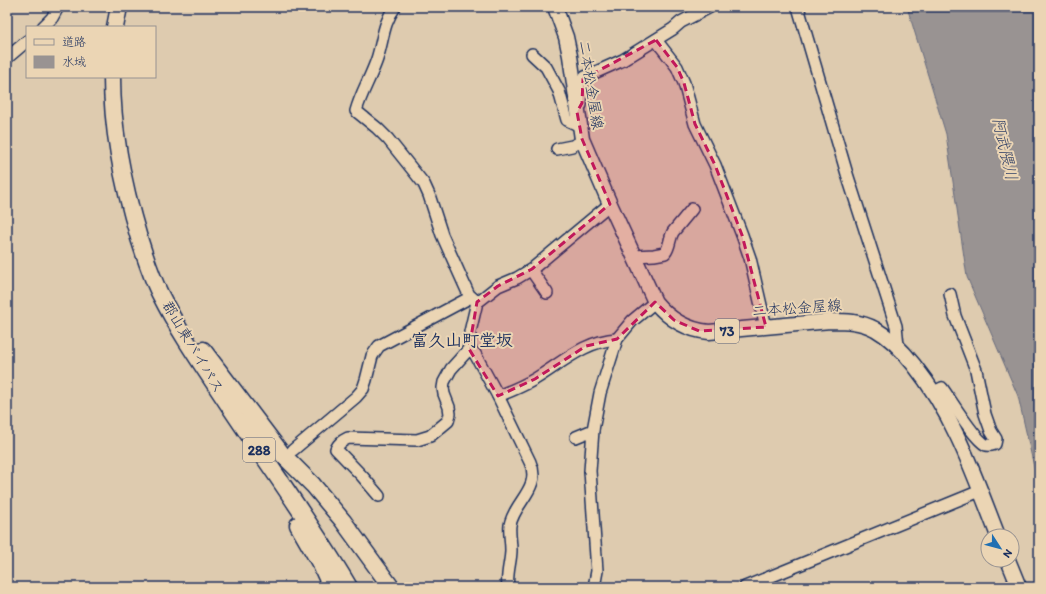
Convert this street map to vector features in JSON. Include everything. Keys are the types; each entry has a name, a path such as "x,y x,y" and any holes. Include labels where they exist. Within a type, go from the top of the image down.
{"highway":[{"path":"113,7 113,26"},
{"path":"113,26 119,7"},
{"name":"郡山東バイパス","path":"112,78 116,144 124,182 146,259 160,293 185,340 316,534 349,587"},
{"path":"170,313 203,350 282,454 304,476 343,521 391,587"},
{"path":"185,340 212,394 292,514 321,565 331,587"}],"main road":[{"name":"二本松金屋線","path":"555,7 566,37 578,119 583,141 655,302 674,320 684,326 699,331 709,332 830,321 859,322 874,328 898,345 934,392 956,433 995,528"},
{"path":"1011,568 1019,587"}],"street":[{"path":"44,26 52,18 58,7"},
{"path":"379,496 336,449 342,441 348,438 417,440 430,436 448,421 450,414 444,394 444,382 451,369 469,349 474,300 442,235 424,184 388,139 356,111 363,90 377,59 388,18 395,7"},
{"path":"532,54 546,67 559,91 567,120 578,119 582,103 582,81 585,77 623,60 656,40 681,22 710,7"},
{"path":"798,7 847,174 896,326 898,345"},
{"path":"656,40 677,67 684,83 695,124 715,165 750,258 766,327"},
{"path":"7,58 26,42"},
{"path":"557,149 572,146 583,141"},
{"path":"293,450 356,398 363,389 372,356 379,346 474,300 484,298 498,286 531,270 610,204"},
{"path":"634,256 665,253 669,246 671,236 692,209"},
{"path":"531,270 547,293"},
{"path":"934,392 942,388 979,439 985,444 991,446 995,444 996,439 991,431 985,414 976,370 955,316 950,294"},
{"path":"594,587 597,572 590,470 593,430 600,393 617,339 632,321 655,302"},
{"path":"498,396 535,379 586,346 605,339 617,339"},
{"path":"469,349 474,354 498,396 534,473 532,482 512,519 510,526 511,549 508,587"},
{"path":"576,437 593,430"},
{"path":"746,587 980,491"}],"highlighted area":[{"path":"656,40 677,67 684,83 695,124 715,165 742,235 766,327 699,331 674,320 655,302 617,339 586,346 535,379 498,396 469,349 477,302 498,286 532,269 610,204 582,139 577,112 582,103 583,79"}],"water":[{"name":"阿武隈川","path":"907,7 1037,7 1039,39 1039,489 1018,396 967,277 946,134"}],"district":[{"name":"富久山町堂坂","path":"462,340"}]}
